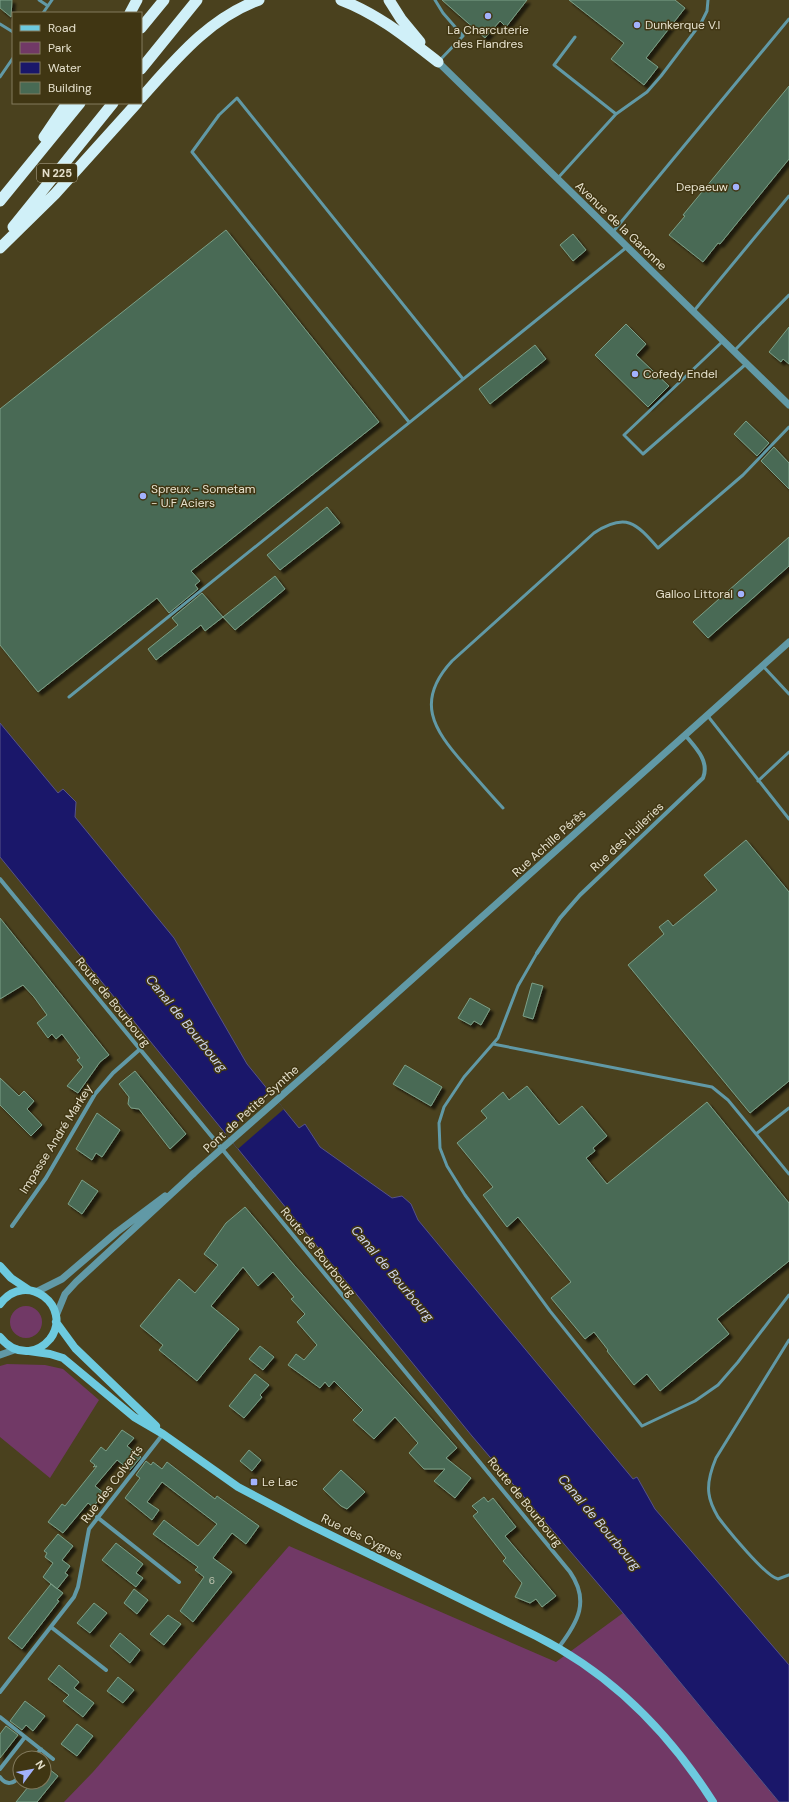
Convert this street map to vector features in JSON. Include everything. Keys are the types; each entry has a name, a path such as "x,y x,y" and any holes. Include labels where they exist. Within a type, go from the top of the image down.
{"highway":[{"path":"130,12 136,0"},
{"path":"142,27 164,0"},
{"path":"142,68 197,0"},
{"path":"142,97 180,54 204,32 233,12 259,0"},
{"path":"341,0 361,8 384,21 438,62"},
{"path":"389,0 401,19 438,62"},
{"path":"2,199 66,104"},
{"name":"N 225","path":"2,199 79,104"},
{"name":"N 225","path":"0,243 112,104"},
{"path":"0,248 55,194 136,104"}],"main road":[{"path":"0,1266 16,1282 33,1291"},
{"name":"Rue des Cygnes","path":"33,1291 49,1301 56,1319 75,1348 163,1434"},
{"path":"0,1304 13,1293 33,1291"},
{"path":"29,1351 40,1347 47,1342 54,1333 56,1319"},
{"path":"0,1336 9,1346 17,1350"},
{"name":"Rue des Cygnes","path":"17,1350 50,1354 63,1358 122,1407 163,1434 215,1472 277,1508 559,1647 601,1676 643,1712 677,1750 712,1802"}],"street":[{"name":"Avenue de la Garonne","path":"438,62 789,406"},
{"name":"Rue Achille Pérès","path":"322,1060 789,642"},
{"name":"Rue des Huileries","path":"537,953 560,918 580,895 703,778 706,768 704,762 685,735"},
{"name":"Route de Bourbourg","path":"0,879 574,1579 580,1593 580,1610 571,1631 559,1647"},
{"name":"Impasse André Markey","path":"12,1226 46,1178 95,1094 113,1073 139,1050"},
{"name":"Pont de Petite-Synthe","path":"194,1174 322,1060"},
{"path":"33,1291 62,1279 121,1229 194,1174"},
{"path":"56,1319 63,1299 72,1286 194,1174"},
{"path":"0,1355 17,1350"},
{"name":"Rue des Colverts","path":"0,1692 71,1603 77,1592 87,1534 97,1517 163,1434"},
{"path":"97,1517 179,1582"},
{"path":"51,1627 106,1670"},
{"path":"0,1717 53,1759"},
{"path":"0,1769 25,1737"},
{"path":"0,1777 3,1781 10,1784 12,1783"}],"lane":[{"path":"39,0 48,6"},
{"path":"44,12 52,0"},
{"path":"436,0 443,13 463,36 438,62"},
{"path":"557,179 616,114 647,92 661,76 701,23 707,11 708,0"},
{"path":"612,233 789,19"},
{"path":"0,24 12,31"},
{"path":"576,37 554,65 616,114"},
{"path":"0,77 2,71 12,59"},
{"path":"409,422 192,152 219,115 237,98 463,379"},
{"path":"693,312 789,196"},
{"path":"69,697 627,247"},
{"path":"734,352 789,295"},
{"path":"723,341 624,436 643,454 746,364"},
{"path":"503,808 450,748 436,724 432,708 433,693 441,674 452,661 594,533 610,524 627,521 640,528 658,548 743,475 789,427"},
{"path":"762,665 789,694"},
{"path":"707,715 789,819"},
{"path":"758,781 789,752"},
{"path":"537,953 520,981 504,1024 493,1044 464,1076 444,1107 438,1132 443,1157 459,1186 550,1311 642,1426 696,1401 718,1385 738,1362 789,1295"},
{"path":"493,1044 706,1085 723,1094 789,1174"},
{"path":"756,1134 789,1108"},
{"path":"789,1340 716,1458 708,1485 710,1502 718,1517 767,1573 778,1579 789,1575"}],"green space":[{"path":"23,1306 29,1306 39,1313 42,1322 41,1328 35,1335 29,1338 23,1338 13,1331 10,1325 10,1319 17,1309"},
{"path":"7,1364 45,1365 63,1369 99,1400 50,1478 0,1437 0,1366"},
{"path":"289,1546 556,1662 623,1613 779,1802 64,1802 93,1772"}],"water":[{"name":"Canal de Bourbourg","path":"0,723 58,793 63,789 76,802 75,817 174,938 247,1064 299,1128 305,1124 320,1147 392,1198 402,1196 411,1204 418,1220 633,1479 637,1477 655,1509 789,1665 789,1802 779,1802 623,1613 472,1436 0,857"}],"pier":[{"path":"271,1093 284,1109 238,1149 225,1133"}],"building":[{"path":"0,0 12,0 11,17 0,8"},
{"name":"La Charcuterie des Flandres","path":"442,0 527,0 506,27 500,21 485,38"},
{"name":"Dunkerque V.I","path":"569,0 675,0 685,8 646,58 658,67 644,85 611,59 624,43"},
{"name":"Depaeuw","path":"789,86 789,159 720,244 718,243 703,262 669,235 685,216 683,215"},
{"name":"Spreux - Sometam - U.F Aciers","path":"226,230 379,422 191,571 200,581 195,585 198,589 169,613 157,598 38,692 0,645 0,409"},
{"path":"573,234 586,250 573,261 560,245"},
{"name":"Cofedy Endel","path":"626,324 646,344 636,355 669,386 648,407 595,355"},
{"path":"789,327 789,364 783,359 781,362 769,352"},
{"path":"535,345 546,359 490,404 479,389"},
{"path":"746,421 769,443 757,456 734,434"},
{"path":"774,447 789,463 789,489 761,461"},
{"path":"327,507 340,523 280,570 267,555"},
{"name":"Galloo Littoral","path":"789,537 789,566 708,638 693,622"},
{"path":"275,576 285,589 235,630 223,617"},
{"path":"202,593 223,617 205,631 201,625 156,660 148,649 178,625 172,618"},
{"path":"746,840 789,892 789,1081 750,1113 628,965 664,934 659,927 668,920 673,926 717,890 704,875"},
{"path":"0,918 109,1055 100,1062 78,1093 67,1086 83,1067 77,1060 80,1058 62,1034 56,1039 52,1034 48,1038 37,1023 47,1015 34,997 23,985 0,999"},
{"path":"532,983 543,986 533,1019 523,1016"},
{"path":"470,998 490,1009 481,1025 474,1021 471,1025 458,1018"},
{"path":"405,1065 442,1087 431,1106 393,1084"},
{"path":"135,1071 186,1134 170,1149 139,1109 131,1108 128,1104 129,1097 119,1084"},
{"path":"0,1078 19,1096 24,1091 34,1101 27,1109 42,1125 31,1136 0,1105"},
{"path":"527,1086 559,1125 582,1106 607,1136 593,1148 595,1151 586,1158 607,1184 707,1102 789,1203 789,1261 717,1319 729,1334 660,1391 647,1374 634,1385 594,1332 585,1339 551,1298 571,1282 518,1217 507,1227 483,1195 493,1187 457,1143 487,1118 481,1111 503,1092 509,1100"},
{"path":"97,1113 120,1130 102,1157 96,1153 92,1160 76,1149"},
{"path":"82,1180 98,1191 82,1214 68,1204"},
{"path":"245,1207 294,1265 457,1448 446,1458 471,1478 455,1498 434,1481 445,1469 424,1469 409,1453 418,1443 395,1417 374,1439 353,1420 363,1410 334,1381 329,1387 325,1382 320,1388 288,1365 296,1354 304,1360 317,1345 297,1322 305,1314 291,1299 294,1297 273,1272 258,1286 243,1267 211,1306 239,1329 197,1381 159,1350 163,1345 140,1326 179,1279 195,1293 218,1265 204,1254 226,1223"},
{"path":"260,1346 274,1357 263,1370 249,1359"},
{"path":"255,1374 269,1385 260,1395 262,1397 244,1418 229,1406"},
{"path":"122,1430 134,1438 127,1446 141,1457 130,1470 117,1460 95,1486 104,1493 93,1507 88,1503 63,1533 48,1522 62,1504 65,1506 97,1466 93,1467 95,1465 90,1461 101,1447 106,1451"},
{"path":"249,1450 261,1460 252,1471 240,1461"},
{"path":"146,1461 151,1465 153,1462 162,1469 167,1462 215,1499 217,1496 259,1526 246,1544 232,1533 213,1558 232,1572 193,1622 180,1611 204,1577 195,1570 198,1567 153,1534 164,1520 198,1546 217,1524 162,1482 147,1502 159,1510 152,1520 125,1498 140,1478 136,1475"},
{"path":"341,1470 365,1492 347,1509 341,1506 323,1489"},
{"path":"484,1497 488,1502 493,1498 516,1527 505,1536 556,1596 542,1607 536,1599 530,1603 515,1597 522,1583 503,1561 506,1558 473,1516 478,1512 472,1506"},
{"path":"58,1534 73,1546 62,1560 70,1566 65,1573 68,1575 57,1589 43,1577 53,1563 45,1557 47,1553 44,1551"},
{"path":"116,1543 143,1564 136,1573 143,1578 136,1587 102,1560"},
{"path":"51,1584 63,1593 57,1600 59,1601 22,1649 8,1638"},
{"path":"134,1589 148,1600 137,1614 124,1603"},
{"path":"94,1603 107,1613 90,1633 77,1623"},
{"path":"168,1615 181,1624 164,1645 150,1634"},
{"path":"120,1633 140,1650 130,1663 110,1646"},
{"path":"59,1665 79,1682 74,1688 94,1703 83,1717 63,1701 69,1695 48,1679"},
{"path":"118,1677 134,1690 123,1703 107,1691"},
{"path":"25,1701 45,1716 33,1731 26,1725 22,1730 10,1721"},
{"path":"77,1724 93,1736 77,1756 61,1744"},
{"path":"6,1726 18,1735 0,1758 0,1734"},
{"path":"52,1771 58,1776 52,1783"},
{"path":"26,1790 47,1790 37,1802 16,1802"}],"place":[{"name":"La Charcuterie des Flandres","path":"488,16"},
{"name":"Dunkerque V.I","path":"637,25"},
{"name":"Depaeuw","path":"736,187"},
{"name":"Cofedy Endel","path":"635,374"},
{"name":"Spreux - Sometam - U.F Aciers","path":"143,496"},
{"name":"Galloo Littoral","path":"741,594"},
{"name":"Le Lac","path":"254,1482"}]}
